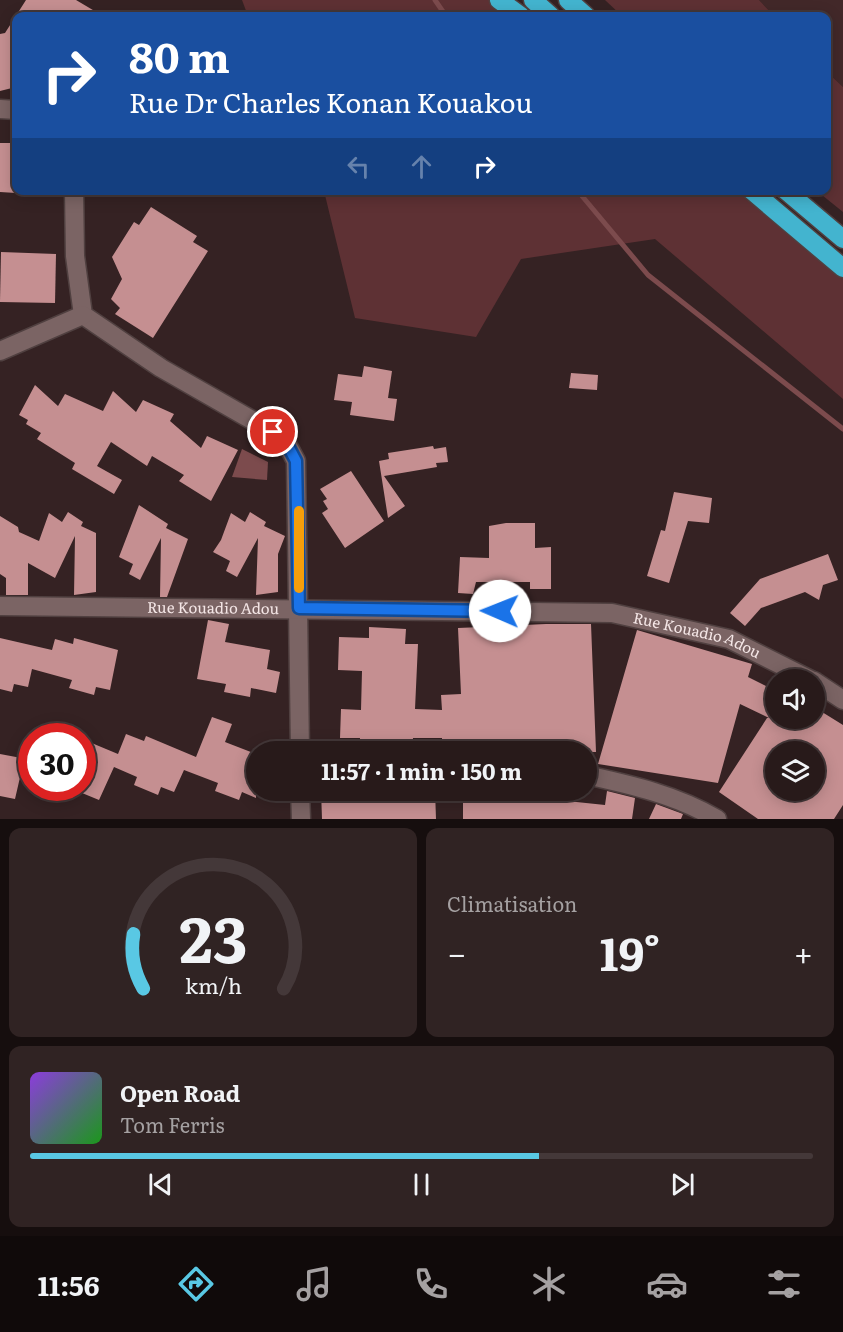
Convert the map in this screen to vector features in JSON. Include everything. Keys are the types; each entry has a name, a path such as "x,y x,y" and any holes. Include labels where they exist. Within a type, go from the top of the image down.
{"highway":[{"path":"500,0 516,12"},
{"path":"533,0 546,12"},
{"path":"568,0 582,12"},
{"path":"757,195 843,268"},
{"path":"791,195 843,239"}],"street":[{"path":"75,195 75,256 83,315 162,368 273,432 287,444 296,461 300,741"},
{"path":"0,351 83,315"},
{"name":"Rue Kouadio Adou","path":"0,606 612,613 729,639 790,669"},
{"name":"Rue Kouadio Adou","path":"825,688 843,700"},
{"path":"597,778 644,788 695,806 717,819"},
{"path":"300,801 301,819"}],"shaded area":[{"path":"242,0 513,0 528,12 246,12"},
{"path":"605,0 759,0 770,12 618,12"},
{"path":"759,0 843,0 843,87 831,76 831,12 770,12"},
{"path":"831,76 843,87 843,212 822,195 831,195"},
{"path":"325,195 746,195 843,277 843,399 655,239 521,259 476,337 355,318"},
{"path":"242,449 268,462 267,480 232,477"}],"building":[{"path":"26,0 76,0 96,12 18,12"},
{"path":"12,22 12,88 0,91 0,34 5,33"},
{"path":"0,143 12,143 12,193 0,192"},
{"path":"151,207 197,236 193,242 208,251 153,338 115,314 120,308 111,299 122,279 112,257 134,222 139,225"},
{"path":"1,252 56,254 55,303 0,302"},
{"path":"364,366 392,371 388,398 397,399 394,421 350,415 352,402 334,400 338,374 362,377"},
{"path":"571,373 598,375 597,390 569,388"},
{"path":"35,385 58,406 65,394 103,411 113,391 136,412 143,400 174,414 170,421 201,448 207,436 238,450 211,501 179,481 184,475 152,456 147,466 111,442 97,466 122,480 114,494 72,469 75,463 37,439 41,433 26,424 28,420 19,415"},
{"path":"433,446 434,449 446,447 448,462 436,463 437,467 384,476 405,506 388,518 379,461 389,459 388,453"},
{"path":"351,471 384,521 345,548 322,513 328,509 323,501 327,499 320,489"},
{"path":"674,492 712,498 709,523 688,521 669,583 647,576 661,530 665,531"},
{"path":"139,505 168,524 166,528 188,539 167,597 160,597 161,538 140,580 129,574 133,564 119,557"},
{"path":"68,512 83,522 81,526 96,533 96,592 74,595 75,536 55,578 28,563 28,595 6,595 6,578 0,574 0,516 18,527 19,532 39,541 49,513 62,522"},
{"path":"250,512 266,522 264,526 285,536 278,554 278,592 256,595 258,538 237,577 226,571 230,561 213,552 221,540 231,513 245,522"},
{"path":"506,523 535,523 535,548 551,547 551,589 530,589 530,582 476,582 473,594 458,593 460,557 489,558 489,526"},
{"path":"828,554 838,580 823,585 819,600 805,592 761,608 745,626 730,613 760,579"},
{"path":"208,620 229,624 225,642 270,650 267,669 280,672 276,693 251,688 250,697 224,692 226,684 197,679"},
{"path":"591,624 596,741 442,741 442,738 413,738 413,741 360,741 360,738 340,738 341,709 361,710 362,671 338,670 339,637 369,638 369,627 406,629 405,644 418,644 415,709 442,710 441,695 461,694 458,628"},
{"path":"637,630 752,664 748,677 765,686 765,716 740,704 718,783 598,764"},
{"path":"0,638 52,650 55,639 73,644 74,638 118,650 110,690 96,687 94,695 69,688 72,680 32,669 28,687 14,684 12,692 0,689"},
{"path":"825,714 843,725 843,805 834,819 758,819 719,792 765,721 765,729 825,729"},
{"path":"212,717 232,724 225,742 246,750 246,794 242,792 239,800 215,791 218,783 184,770 174,792 161,787 158,795 134,785 137,777 114,767 99,800 96,799 96,745 118,754 126,734 144,741 146,736 196,757"},
{"path":"0,754 18,757 18,786 15,799 0,796"},
{"path":"607,791 635,798 632,819 463,819 463,801 567,801 605,805"},
{"path":"321,801 435,801 436,819 322,819"},
{"path":"656,804 683,814 681,819 649,819"}],"waterway":[{"path":"435,0 443,12"},
{"path":"581,195 648,275 843,429"}],"slow traffic":[{"path":"299,511 299,588"}],"route":[{"path":"273,432 287,444 296,461 299,608 500,611"}]}
